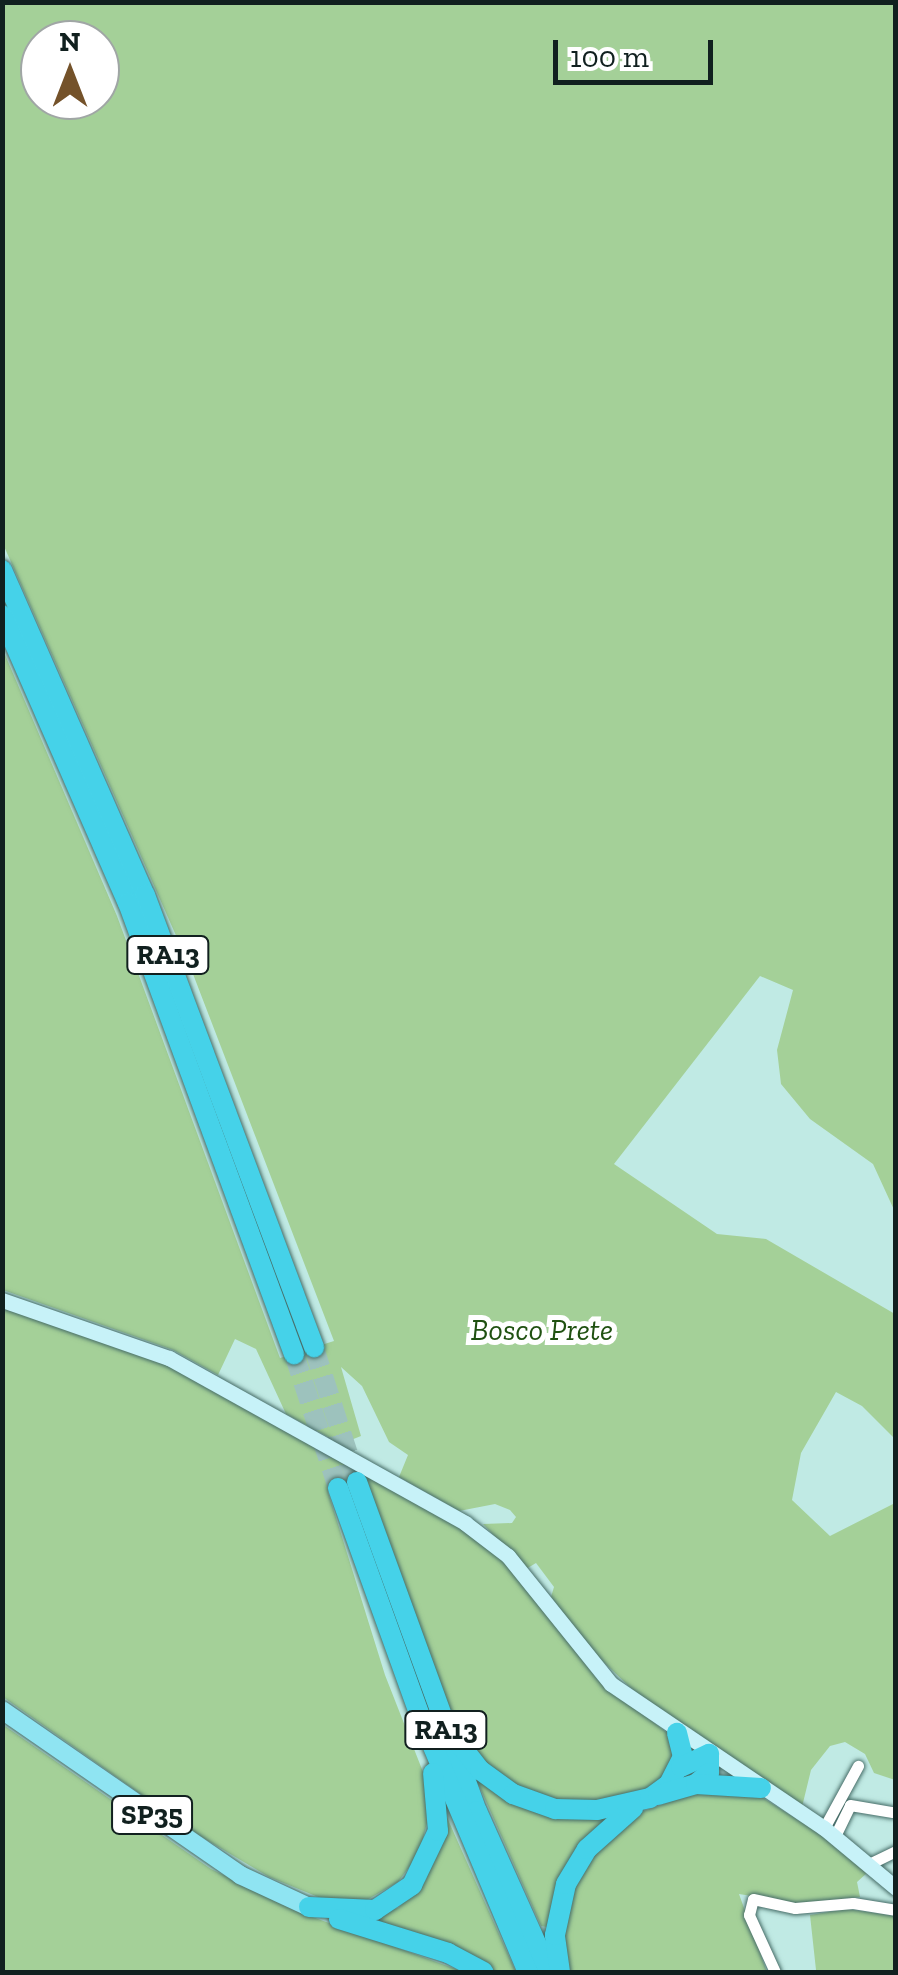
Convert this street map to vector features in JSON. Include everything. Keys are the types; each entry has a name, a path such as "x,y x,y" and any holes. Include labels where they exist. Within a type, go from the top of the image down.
{"highway":[{"name":"RA13","path":"2,570 145,894 304,1351 128,903 2,615"},
{"name":"RA13","path":"347,1485 528,1972"},
{"name":"RA13","path":"391,1611 549,1972"},
{"path":"391,1611 461,1748 490,1779 532,1802 565,1810 650,1798 696,1784 761,1788"},
{"path":"309,1907 360,1913 393,1901 420,1876 436,1843 436,1782 391,1611"},
{"path":"677,1732 681,1766"},
{"path":"560,1972 555,1935 572,1871 606,1828 650,1798 681,1766 710,1754 708,1773 696,1784"},
{"path":"309,1907 448,1953 483,1972"}],"main road":[{"path":"2,1300 169,1358 465,1522 508,1556 601,1674 677,1732 829,1832 896,1888"},
{"name":"SP35","path":"2,1710 240,1876 309,1907"}],"street":[{"path":"829,1832 858,1766"},
{"path":"829,1832 850,1804 892,1812"},
{"path":"869,1864 896,1851"},
{"path":"775,1972 749,1915 754,1899 795,1908 852,1903 896,1910"}],"green space":[{"name":"Bosco Prete","path":"3,3 895,3 895,1212 873,1164 810,1119 781,1084 777,1050 793,990 760,976 614,1164 717,1234 766,1239 895,1314 895,1439 862,1406 836,1392 801,1453 792,1500 830,1536 895,1503 895,1780 874,1773 865,1754 845,1742 830,1746 811,1770 802,1807 634,1691 593,1652 551,1597 554,1587 536,1563 526,1569 483,1524 512,1523 516,1517 510,1510 495,1504 459,1511 399,1477 408,1455 389,1442 362,1386 341,1367 361,1436 341,1444 286,1414 256,1349 235,1339 218,1375 173,1350 3,1290 3,650 117,916 280,1358 334,1341 193,974 3,544"},
{"path":"3,1307 155,1358 460,1526 498,1554 597,1679 670,1735 675,1750 670,1772 643,1792 581,1805 528,1794 485,1767 453,1719 364,1480 328,1492 385,1675 425,1777 427,1823 419,1854 398,1882 365,1901 333,1903 269,1877 200,1836 3,1697"},
{"path":"2,1724 211,1869 307,1915 464,1972 3,1972"},
{"path":"477,1781 608,1817 548,1927 541,1926"},
{"path":"701,1791 757,1794 820,1834 867,1873 857,1882 860,1897 801,1904 739,1894 767,1972 566,1972 562,1929 580,1869 638,1813"},
{"path":"445,1813 516,1972 499,1972 361,1918 398,1908 426,1880"},
{"path":"847,1909 895,1916 895,1972 809,1972 816,1970 810,1915"}],"tunnel":[{"path":"314,1348 357,1482"},
{"path":"294,1354 338,1488"}]}
